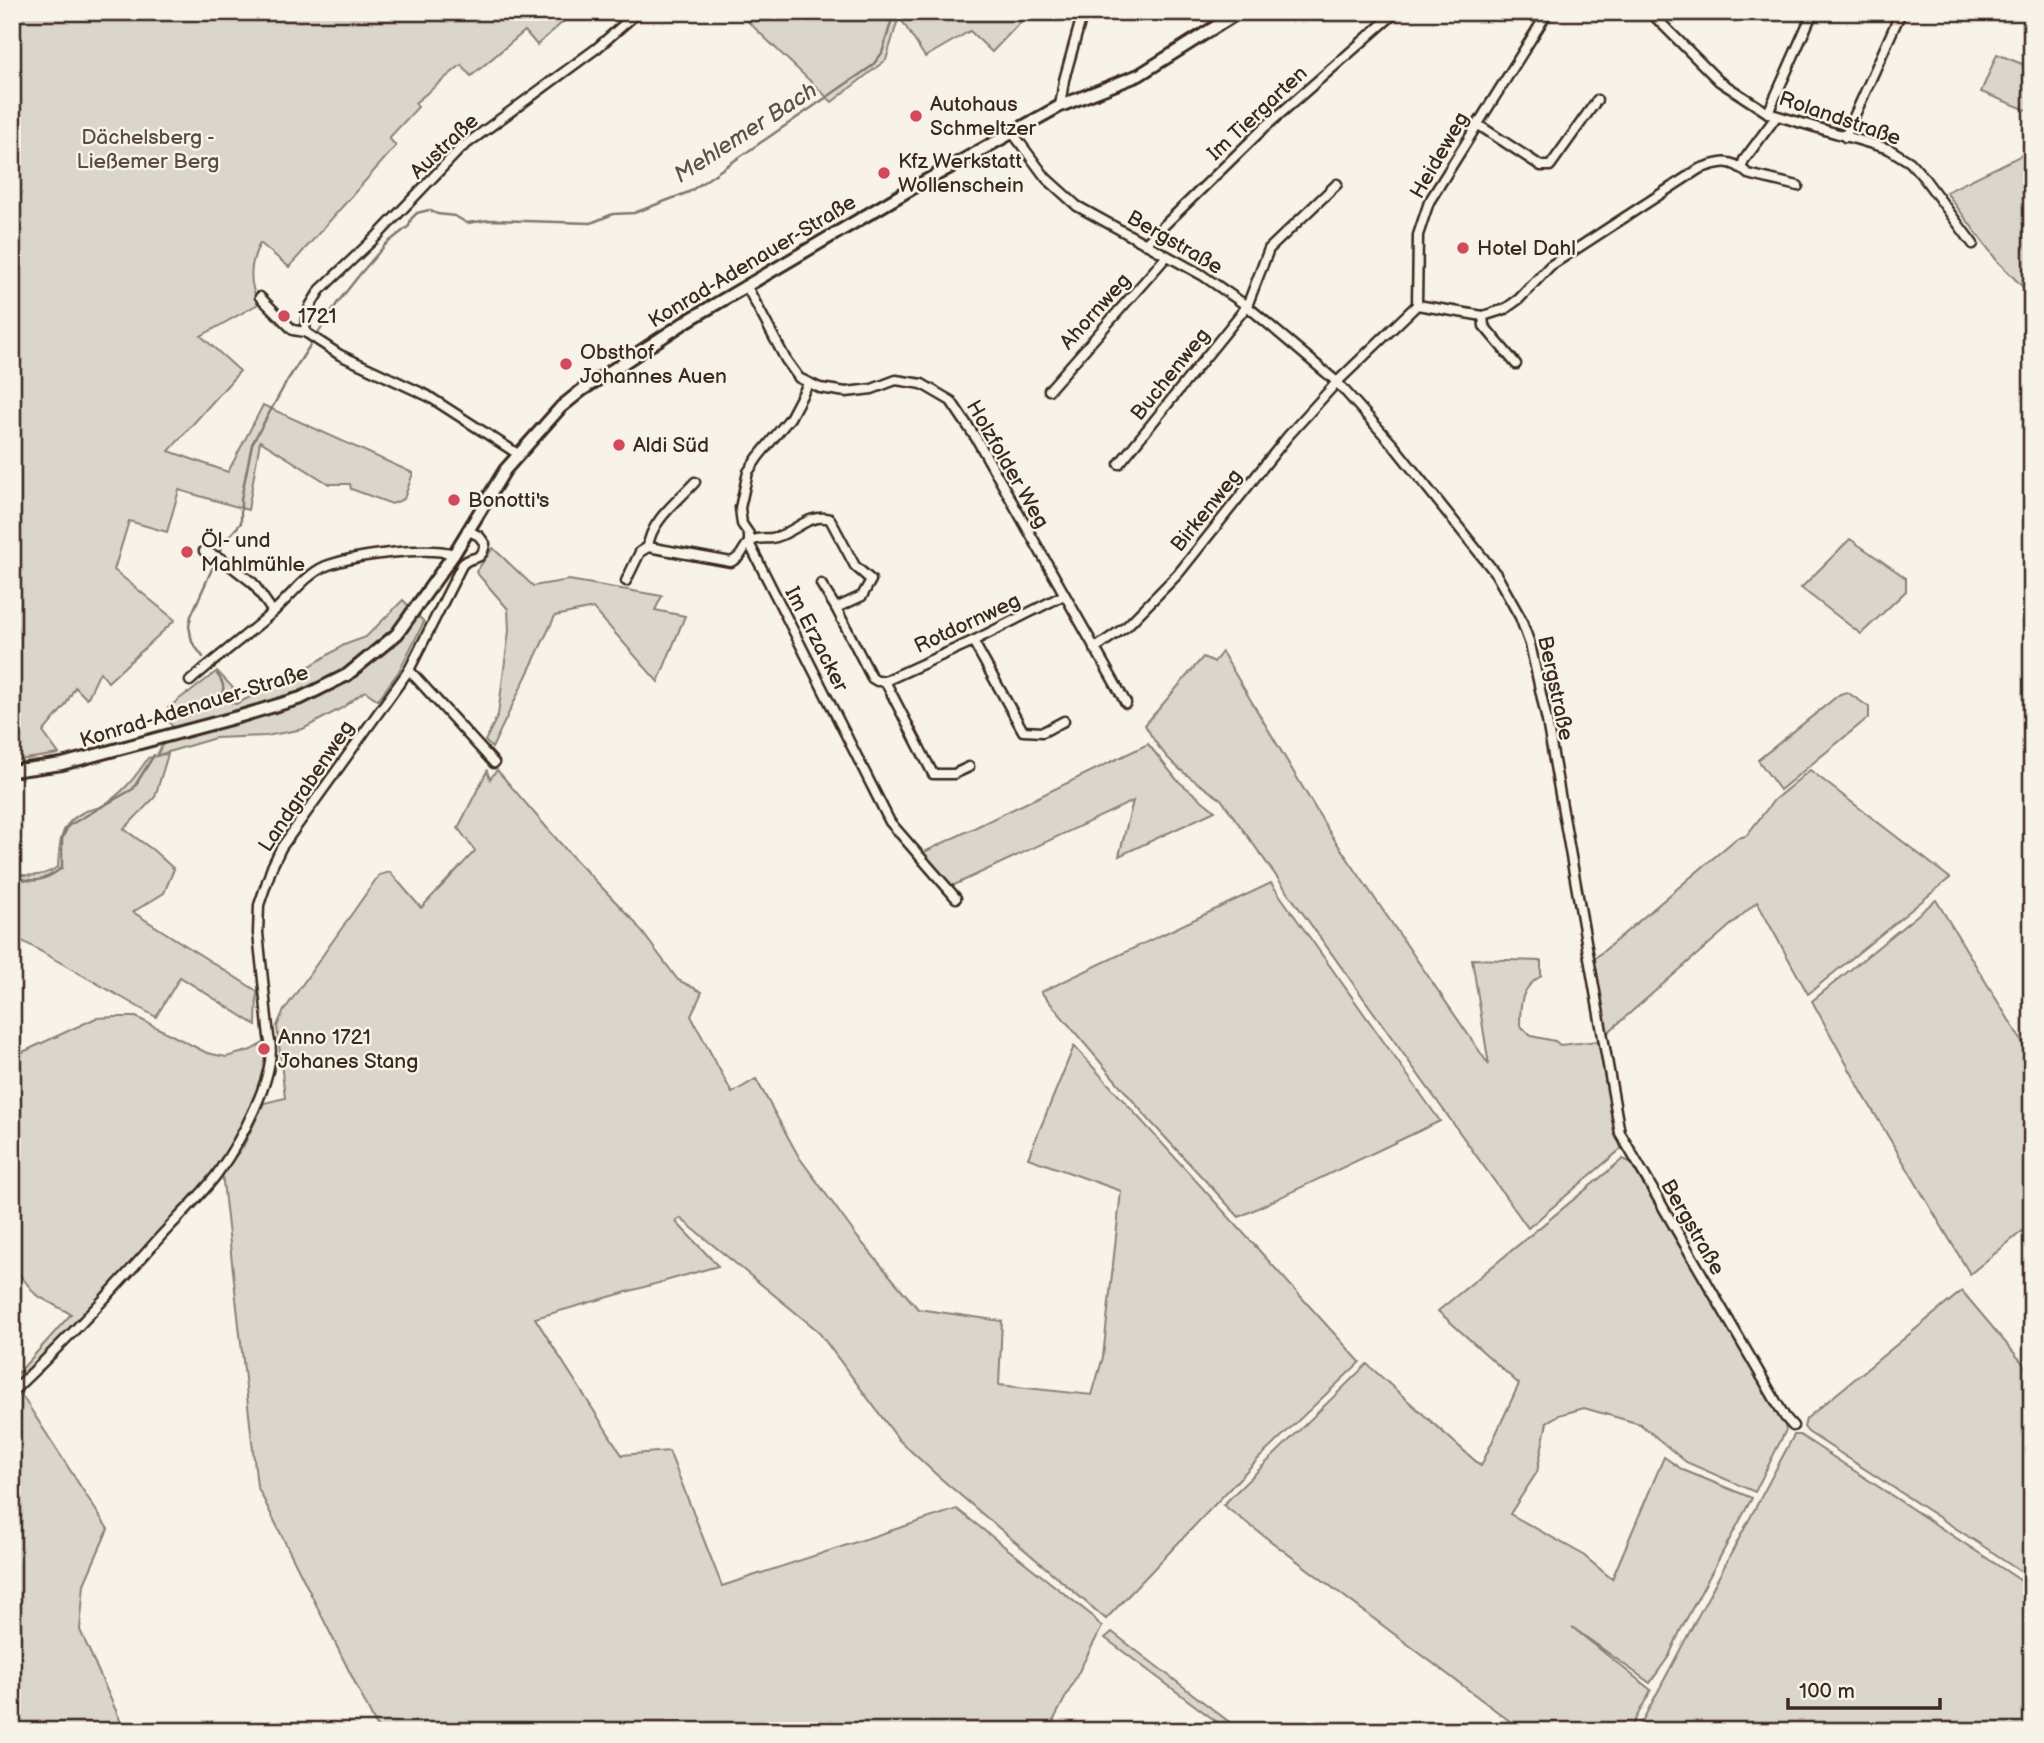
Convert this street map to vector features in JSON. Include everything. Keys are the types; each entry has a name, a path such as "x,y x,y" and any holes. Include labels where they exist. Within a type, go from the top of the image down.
{"main road":[{"name":"Konrad-Adenauer-Straße","path":"12,771 62,764 302,698 347,675 397,634 454,554 492,490 518,454 561,407 582,390 643,348 911,190 1060,106 1139,75 1239,12"}],"street":[{"name":"Austraße","path":"307,334 306,319 320,290 376,237 461,148 597,48 638,12"},
{"path":"1060,106 1064,80 1083,12"},
{"name":"Im Tiergarten","path":"1145,244 1265,127 1396,12"},
{"name":"Heideweg","path":"1417,305 1418,235 1429,202 1548,12"},
{"name":"Rolandstraße","path":"1650,12 1719,81 1772,115 1889,149 1910,162 1973,244"},
{"path":"1742,166 1772,115 1813,12"},
{"path":"1845,137 1901,12"},
{"path":"1477,124 1541,166 1550,166 1597,100"},
{"name":"Bergstraße","path":"1012,132 1046,178 1077,206 1202,275 1247,306 1336,382 1394,446 1496,574 1520,617 1530,644 1620,1133 1793,1426"},
{"path":"1336,382 1417,305 1483,316 1495,314 1512,305 1550,266 1699,169 1725,163 1742,166 1748,174 1798,186"},
{"name":"Buchenweg","path":"1119,464 1247,306 1269,249 1337,184"},
{"name":"Ahornweg","path":"1049,390 1167,256"},
{"path":"747,287 786,360 799,378 808,384"},
{"path":"261,297 293,330 307,334 340,355 428,396 518,454"},
{"path":"1483,316 1484,327 1516,365"},
{"name":"Holzfolder Weg","path":"808,384 846,393 872,389 896,380 922,384 951,401 976,439 1126,703"},
{"name":"Birkenweg","path":"1094,649 1127,626 1178,574 1288,436 1336,382"},
{"name":"Im Erzacker","path":"808,384 790,418 748,472 740,508 743,524 749,534 749,543 890,822 956,898"},
{"path":"648,547 649,537 656,524 695,482"},
{"path":"625,581 640,552 648,547 731,562 741,557 749,543 760,538 774,538 816,518 830,519 855,566 871,580 862,596 836,608"},
{"name":"Landgrabenweg","path":"12,1392 114,1290 216,1175 248,1126 263,1087 272,1046 258,933 264,885 281,848 409,670 461,565 465,561 479,558 484,553 485,544 479,536 467,530"},
{"name":"Konrad-Adenauer-Straße","path":"190,681 273,612 311,576 325,567 345,561 429,549 454,554"},
{"path":"204,551 213,553 253,583 273,612"},
{"path":"821,584 872,678 885,681 933,774 954,774 969,767"},
{"name":"Rotdornweg","path":"885,681 1064,595"},
{"path":"973,641 1023,731 1043,732 1064,721"},
{"path":"409,670 494,763"}],"green space":[{"name":"Dächelsberg - Ließemer Berg","path":"12,12 574,12 537,45 525,31 471,76 461,65 415,103 418,107 389,138 396,146 289,267 260,243 251,273 253,289 260,303 201,336 240,371 169,451 228,472 263,405 413,473 404,499 392,504 351,489 350,484 329,484 260,441 248,510 179,490 167,532 129,521 114,570 175,620 108,682 100,672 87,699 75,687 65,706 43,732 59,754 12,761"},
{"path":"738,12 1030,12 992,52 970,31 925,57 899,16 886,60 832,102"},
{"path":"1997,54 2032,68 2032,112 1981,92"},
{"path":"2032,150 2032,296 1998,262 1946,192"},
{"path":"1850,539 1906,578 1906,591 1861,634 1801,588"},
{"path":"493,548 533,586 569,580 662,596 655,610 685,616 658,682 593,608 555,616 492,748 485,741 498,715 509,631 508,609 476,572"},
{"path":"403,600 424,622 399,671 378,700 365,691 342,708 303,729 266,736 215,738 158,755 168,754 155,797 124,829 174,869 164,893 133,912 257,991 256,1025 180,977 156,1017 12,935 12,872 36,875 58,867 60,841 71,821 116,796 148,758 158,756 157,755 172,726 166,717 168,708 217,671 235,690 231,703 236,704 294,676 344,645 366,637"},
{"path":"1222,652 1330,833 1489,1065 1472,959 1541,961 1541,976 1529,985 1523,996 1520,1025 1531,1036 1555,1041 1560,1045 1598,1041 1621,1149 1528,1228 1221,799 1169,759 1145,725 1203,657 1214,662"},
{"path":"1847,692 1869,707 1869,717 1780,790 1758,760 1840,694"},
{"path":"1148,744 1177,780 1215,811 1119,856 1133,801 950,887 920,854"},
{"path":"497,770 567,851 633,920 678,980 702,992 691,1016 732,1093 756,1079 799,1157 858,1238 918,1309 1002,1321 999,1385 1092,1395 1103,1357 1121,1191 1028,1158 1074,1046 1360,1362 1257,1460 1106,1619 899,1440 817,1330 680,1218 676,1222 718,1266 535,1318 622,1455 669,1451 722,1586 957,1509 1090,1614 1102,1627 1048,1731 379,1731 257,1486 222,1173 243,1147 264,1103 285,1098 277,1026 283,1012 379,875 390,872 421,908 475,851 458,828 487,771 490,779"},
{"path":"1810,770 1950,878 1808,994 1757,902 1606,1034 1593,960 1737,838 1746,836 1774,800"},
{"path":"1271,883 1440,1121 1239,1217 1150,1121 1041,992"},
{"path":"1936,900 2032,1058 2032,1223 1970,1274 1863,1094 1812,1001"},
{"path":"136,1017 207,1053 226,1057 251,1050 267,1041 269,1047 260,1086 246,1124 214,1173 111,1288 12,1387 12,1380 71,1314 36,1295 12,1265 12,1057 96,1018"},
{"path":"1623,1159 1630,1162 1783,1419 1786,1430 1755,1492 1686,1462 1640,1424 1584,1408 1559,1415 1547,1422 1537,1472 1510,1514 1582,1554 1612,1579 1664,1457 1683,1470 1752,1498 1669,1656 1650,1683 1572,1627 1651,1690 1629,1731 1523,1731 1223,1505 1367,1364 1481,1466 1519,1384 1438,1311"},
{"path":"1962,1291 2032,1374 2032,1578 1804,1427 1806,1419"},
{"path":"19,1391 108,1529 84,1584 80,1630 125,1731 12,1731 12,1398"},
{"path":"1794,1435 1800,1435 2032,1588 2032,1731 1637,1731"},
{"path":"1112,1632 1241,1731 1229,1731 1105,1638"}],"waterway":[{"name":"Mehlemer Bach","path":"203,657 192,642 189,626 191,616 224,542 241,523 241,499 252,444 287,381 338,302 386,244 409,226 417,213 429,210 455,216 467,223 489,220 591,223 613,214 634,213 689,192 872,66 882,53 894,12"},
{"name":"Mehlemer Bach","path":"178,716 219,702 223,687 217,674"},
{"name":"Mehlemer Bach","path":"12,876 38,880 62,868 62,839 68,826 133,789 154,755"}],"place":[{"name":"Autohaus Schmeltzer","path":"916,116"},
{"name":"Kfz Werkstatt Wollenschein","path":"884,173"},
{"name":"Hotel Dahl","path":"1463,248"},
{"name":"1721","path":"284,316"},
{"name":"Obsthof Johannes Auen","path":"566,364"},
{"name":"Aldi Süd","path":"619,445"},
{"name":"Bonotti's","path":"454,500"},
{"name":"Öl- und Mahlmühle","path":"187,552"},
{"name":"Anno 1721 Johanes Stang","path":"264,1049"}]}
